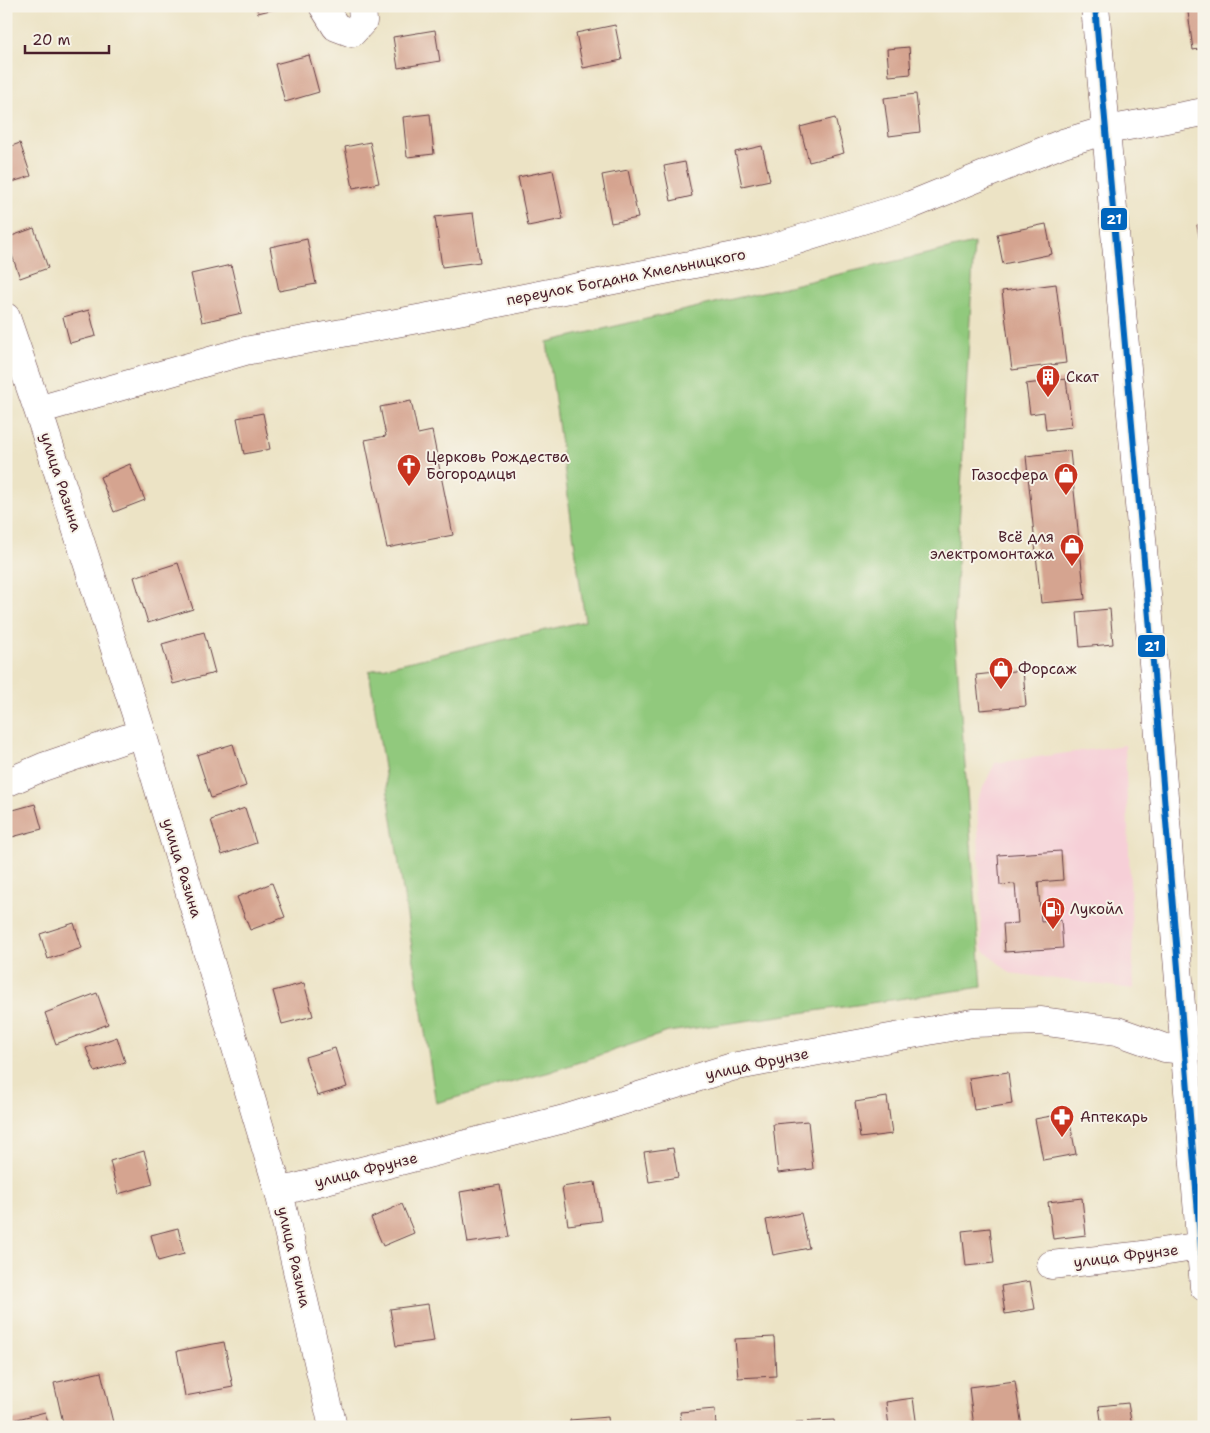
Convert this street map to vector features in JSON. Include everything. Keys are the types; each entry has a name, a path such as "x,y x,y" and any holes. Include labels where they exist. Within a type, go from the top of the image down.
{"street":[{"path":"323,6 336,28 352,33 363,21 362,6"},
{"name":"улица Фрунзе","path":"1095,6 1204,1287"},
{"name":"переулок Богдана Хмельницкого","path":"38,410 245,351 765,250 910,205 1063,143 1107,130 1204,112"},
{"name":"улица Разина","path":"6,317 38,410 142,733 279,1192 333,1427"},
{"path":"6,782 43,767 142,733"},
{"name":"улица Фрунзе","path":"279,1192 564,1119 732,1066 972,1023 1040,1021 1117,1032 1165,1048 1185,1050"},
{"name":"улица Фрунзе","path":"1051,1265 1135,1256 1201,1246"}],"shaded area":[{"path":"1125,745 1134,989 1010,973 982,949 977,800 995,763"}],"green space":[{"path":"974,243 954,622 982,987 668,1032 550,1072 436,1103 369,671 585,621 547,342"}],"building":[{"path":"256,6 282,6 282,7 258,13"},
{"path":"1204,10 1204,48 1193,50 1188,12"},
{"path":"615,25 622,60 583,68 576,33"},
{"path":"435,30 440,61 398,68 393,37"},
{"path":"909,47 911,74 889,76 887,49"},
{"path":"309,55 319,92 285,102 275,64"},
{"path":"916,94 920,132 889,136 884,98"},
{"path":"430,114 434,154 407,157 403,117"},
{"path":"835,118 844,153 809,162 800,127"},
{"path":"370,142 379,183 353,188 345,147"},
{"path":"20,143 31,176 6,184 6,148"},
{"path":"762,146 770,180 742,186 735,152"},
{"path":"685,162 692,196 671,201 664,166"},
{"path":"553,170 563,219 528,226 518,177"},
{"path":"628,170 638,218 611,223 602,175"},
{"path":"473,213 480,262 442,267 435,217"},
{"path":"1046,224 1052,254 1003,264 997,234"},
{"path":"1204,224 1204,260 1203,260 1197,225"},
{"path":"34,228 48,268 20,278 6,238"},
{"path":"307,239 316,284 279,291 270,247"},
{"path":"231,265 242,313 202,322 191,274"},
{"path":"1056,284 1066,363 1012,370 1002,291"},
{"path":"89,310 96,336 70,343 63,317"},
{"name":"Скат","path":"1066,379 1072,427 1046,430 1044,412 1030,414 1026,384"},
{"name":"Церковь Рождества Богородицы","path":"411,401 418,434 432,431 453,535 387,548 365,440 386,436 380,407"},
{"path":"263,413 270,449 244,454 237,418"},
{"path":"1070,451 1085,599 1041,603 1026,456"},
{"path":"130,464 145,500 114,512 100,477"},
{"path":"178,563 193,609 148,623 134,577"},
{"path":"1110,609 1113,644 1080,647 1077,612"},
{"path":"204,632 215,673 173,684 162,644"},
{"name":"Форсаж","path":"1023,670 1026,706 980,710 976,675"},
{"path":"233,744 246,786 211,798 197,755"},
{"path":"35,804 42,829 12,837 6,812"},
{"path":"245,808 256,843 222,855 211,820"},
{"path":"1061,851 1063,880 1038,882 1041,922 1061,920 1063,948 1005,952 1003,924 1018,923 1015,884 1000,885 998,855"},
{"path":"272,883 285,917 250,930 237,897"},
{"path":"74,923 82,948 48,959 40,934"},
{"path":"304,983 313,1016 282,1024 273,991"},
{"path":"97,993 108,1024 56,1044 45,1013"},
{"path":"117,1037 125,1062 95,1072 86,1048"},
{"path":"335,1048 347,1087 317,1096 305,1057"},
{"path":"1008,1072 1012,1104 974,1110 969,1078"},
{"path":"887,1097 892,1134 860,1138 855,1102"},
{"path":"1068,1113 1076,1154 1043,1160 1035,1119"},
{"path":"808,1121 813,1169 778,1173 773,1124"},
{"path":"673,1148 678,1177 649,1182 644,1152"},
{"path":"144,1151 153,1184 118,1194 110,1161"},
{"path":"595,1182 601,1221 568,1225 562,1187"},
{"path":"500,1185 509,1237 468,1243 460,1192"},
{"path":"1082,1198 1086,1235 1053,1239 1048,1202"},
{"path":"402,1204 414,1233 383,1246 371,1218"},
{"path":"801,1213 809,1248 773,1255 766,1220"},
{"path":"178,1228 184,1254 158,1261 151,1235"},
{"path":"990,1228 994,1263 966,1266 962,1231"},
{"path":"1030,1281 1035,1309 1005,1314 1001,1286"},
{"path":"428,1304 434,1341 396,1346 390,1309"},
{"path":"774,1337 776,1376 738,1378 735,1339"},
{"path":"224,1342 233,1387 185,1396 177,1351"},
{"path":"101,1372 114,1427 64,1427 54,1383"},
{"path":"1015,1381 1022,1427 974,1427 969,1387"},
{"path":"913,1398 917,1427 889,1427 886,1402"},
{"path":"1128,1403 1132,1427 1102,1427 1099,1406"},
{"path":"715,1409 716,1427 682,1427 680,1412"},
{"path":"45,1412 49,1427 6,1427 6,1422"},
{"path":"608,1417 609,1427 570,1427 570,1420"},
{"path":"834,1420 835,1427 796,1427 796,1422"}],"transit line":[{"name":"21","path":"1095,6 1154,674 1204,1287"}],"place":[{"name":"Скат","path":"1048,398"},
{"name":"Церковь Рождества Богородицы","path":"409,487"},
{"name":"Газосфера","path":"1066,496"},
{"name":"Всё для электромонтажа","path":"1072,567"},
{"name":"Форсаж","path":"1001,690"},
{"name":"Лукойл","path":"1053,930"},
{"name":"Аптекарь","path":"1062,1138"}]}
